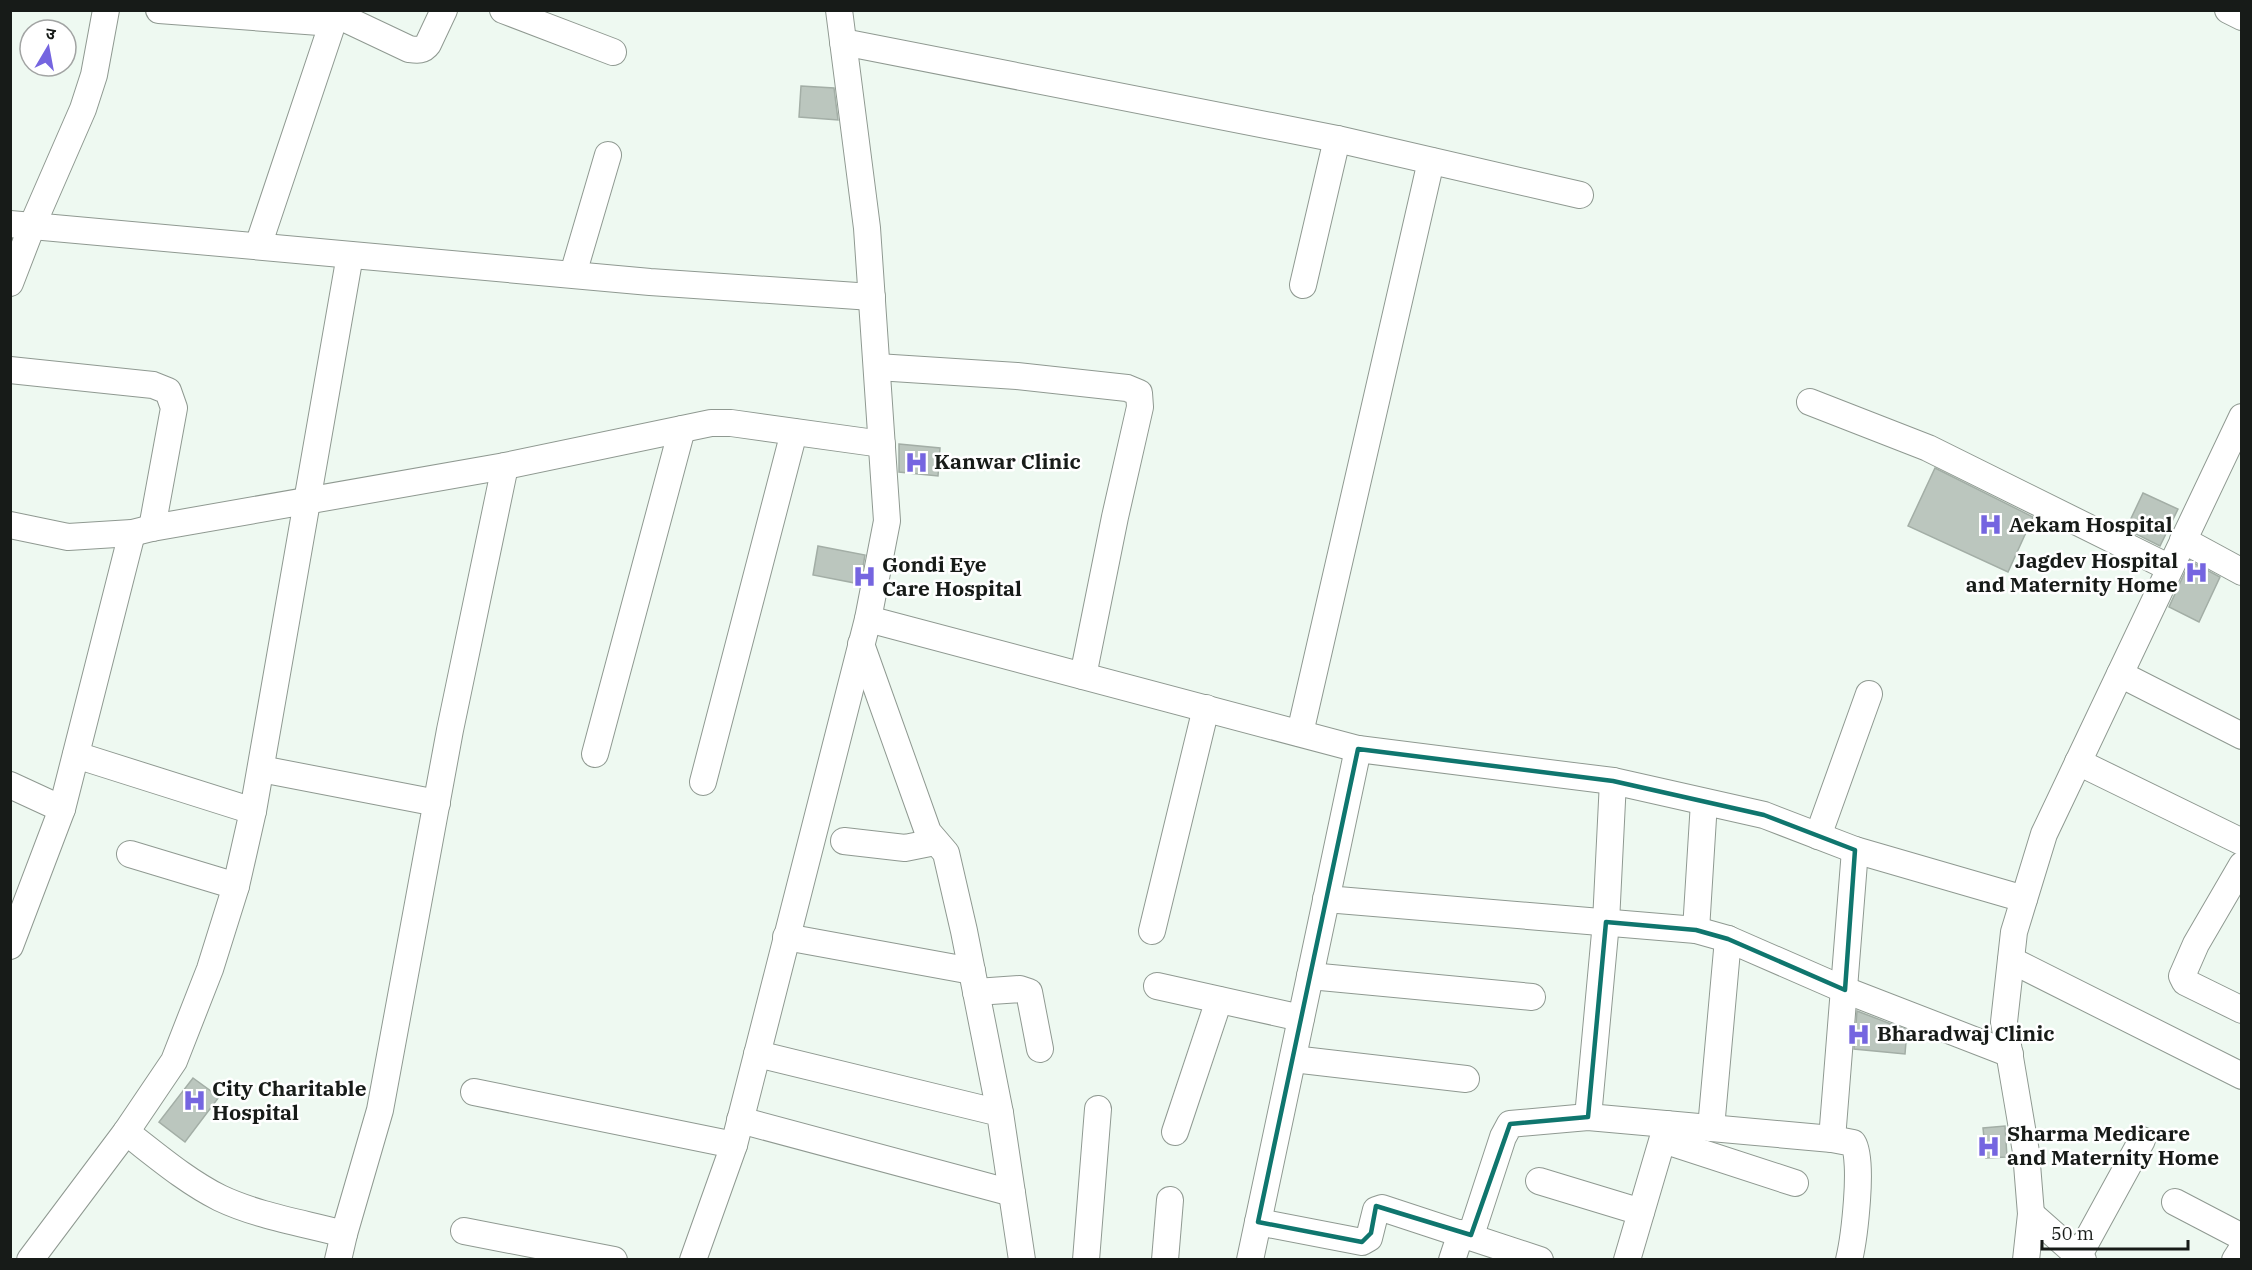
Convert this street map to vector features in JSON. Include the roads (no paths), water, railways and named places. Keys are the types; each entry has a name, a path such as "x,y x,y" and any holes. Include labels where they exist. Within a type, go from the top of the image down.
{"street":[{"path":"10,283 21,225 83,109 94,75 106,10"},
{"path":"159,10 335,16 409,49 417,50 425,48 428,44 444,10"},
{"path":"503,10 613,52"},
{"path":"694,1259 734,1145 865,631 887,521 867,228 839,10"},
{"path":"2228,10 2241,18"},
{"path":"258,246 335,16"},
{"path":"843,42 1337,139 1580,195"},
{"path":"1303,285 1337,139"},
{"path":"573,274 608,155"},
{"path":"1300,733 1431,161"},
{"path":"21,225 650,282 872,297"},
{"path":"30,1260 126,1132 174,1061 210,969 236,886 253,812 350,255"},
{"path":"877,368 1127,387 1139,393 1140,407 1115,516 1083,676"},
{"path":"10,370 153,385 168,391 174,408 142,530 62,809 11,943"},
{"path":"1810,402 1928,448 2170,568"},
{"path":"2026,1260 2031,1214 2026,1152 2004,1022 2014,932 2044,834 2241,421"},
{"path":"10,525 68,537 142,530 505,466 720,422 882,444"},
{"path":"595,754 682,429"},
{"path":"703,783 794,432"},
{"path":"338,1260 380,1110 437,803 505,466"},
{"path":"2183,540 2241,572"},
{"path":"865,631 1083,676 1358,749 1613,781 1764,815 1855,850 2024,898"},
{"path":"865,631 928,832 946,853 1000,1113 1022,1260"},
{"path":"2120,674 2241,736"},
{"path":"1818,836 1869,694"},
{"path":"1152,931 1206,708"},
{"path":"1250,1260 1358,749"},
{"path":"76,755 253,812"},
{"path":"2078,762 2241,842"},
{"path":"261,769 437,803"},
{"path":"1588,1117 1606,922 1613,781"},
{"path":"10,785 62,809"},
{"path":"1696,930 1704,802"},
{"path":"844,841 905,848 935,842"},
{"path":"1832,1139 1855,850"},
{"path":"130,854 236,886"},
{"path":"2241,865 2196,944 2182,976 2185,982 2241,1010"},
{"path":"1326,898 1696,930 1728,939 1845,990 2010,1054"},
{"path":"786,936 1029,992 1041,1049"},
{"path":"1712,1128 1728,939"},
{"path":"2011,960 2241,1076"},
{"path":"1310,976 1532,997"},
{"path":"1158,986 1301,1018"},
{"path":"1175,1132 1219,1000"},
{"path":"757,1054 1000,1113"},
{"path":"1293,1059 1466,1078"},
{"path":"474,1092 734,1145"},
{"path":"1086,1260 1098,1109"},
{"path":"1452,1260 1466,1234 1510,1124 1588,1117 1665,1132 1795,1183"},
{"path":"740,1120 1012,1193"},
{"path":"1665,1132 1712,1128 1853,1143 1857,1153 1857,1208 1849,1260"},
{"path":"126,1132 190,1181 221,1198 258,1212 344,1234"},
{"path":"1627,1260 1665,1132"},
{"path":"2031,1214 2081,1258 2142,1140"},
{"path":"1539,1181 1641,1212"},
{"path":"1165,1260 1170,1200"},
{"path":"2175,1202 2241,1237"},
{"path":"1258,1222 1362,1242 1369,1238 1376,1210 1382,1208 1540,1260"},
{"path":"464,1231 614,1260"},
{"path":"2235,1260 2241,1249"}],"place":[{"name":"Kanwar Clinic","path":"916,462"},
{"name":"Aekam Hospital","path":"1991,525"},
{"name":"Jagdev Hospital and Maternity Home","path":"2196,573"},
{"name":"Gondi Eye Care Hospital","path":"864,577"},
{"name":"Bharadwaj Clinic","path":"1859,1034"},
{"name":"City Charitable Hospital","path":"194,1101"},
{"name":"Sharma Medicare and Maternity Home","path":"1989,1146"}]}
